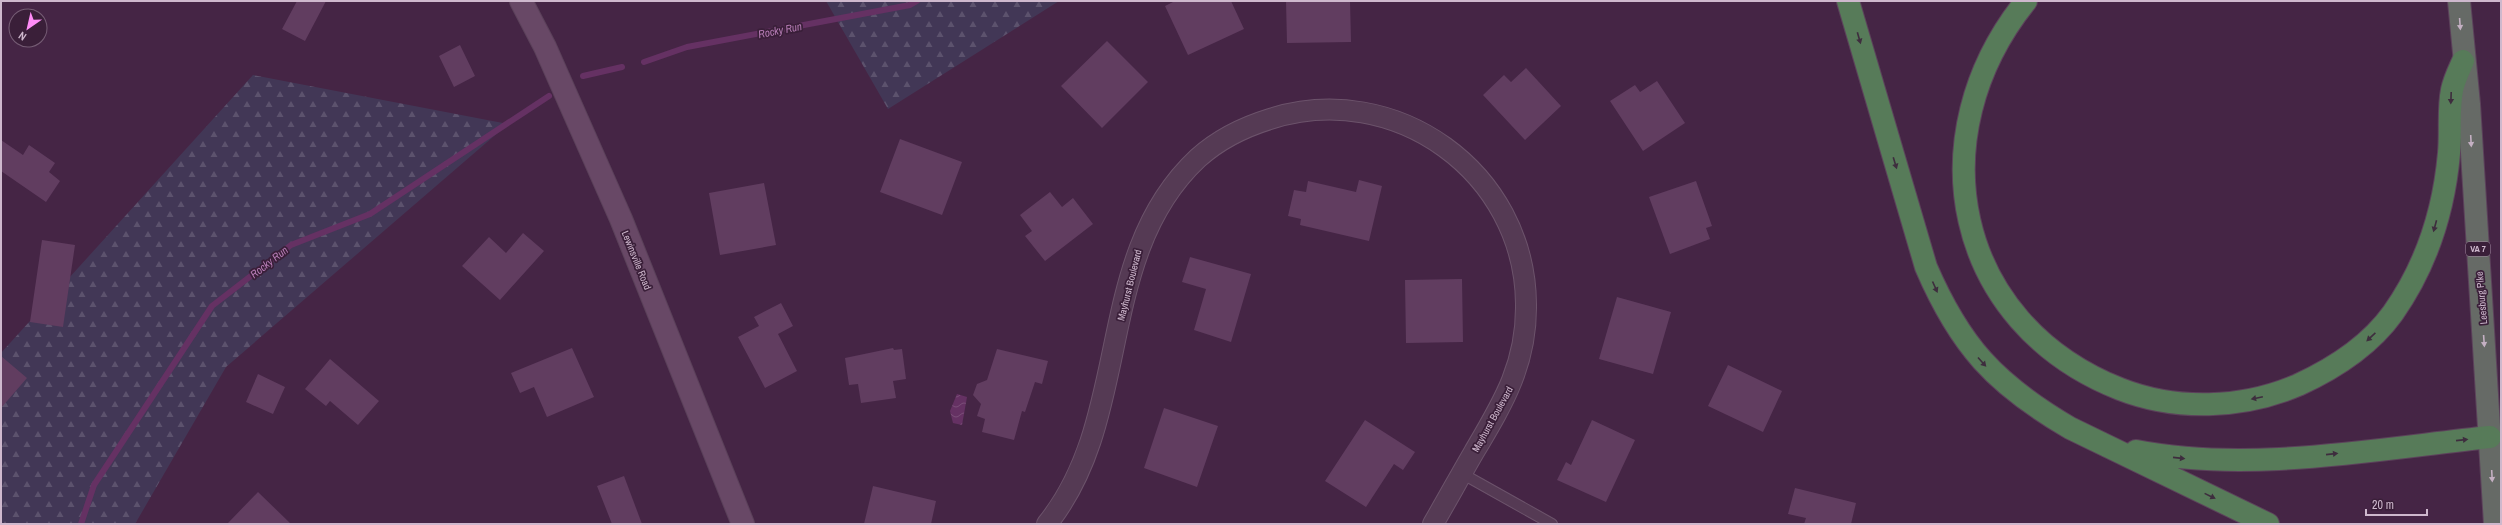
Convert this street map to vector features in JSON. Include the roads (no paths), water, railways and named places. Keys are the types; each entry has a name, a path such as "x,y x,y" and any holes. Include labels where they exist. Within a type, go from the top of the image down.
{"highway":[{"path":"1848,1 1918,242 1936,290 1958,331 1993,374 2016,393 2070,428 2268,524"},
{"path":"2026,1 2005,28 1986,62 1975,92 1967,126 1964,150 1965,193 1976,241 1986,268 1998,291 2015,316 2034,336 2054,353 2089,375 2130,393 2155,400 2183,404 2239,402 2286,390 2342,361 2358,349 2390,317 2417,273 2430,242 2442,200 2449,153 2452,90 2463,61"},
{"name":"Leesburg Pike","path":"2459,1 2463,61 2469,104 2496,437 2495,524"},
{"path":"2100,442 2136,451 2177,458 2228,461 2327,454 2496,437"}],"main road":[{"name":"Lewinsville Road","path":"521,1 546,47 621,219 743,524"}],"street":[{"name":"Mayhurst Boulevard","path":"1048,524 1072,485 1089,446 1102,402 1130,274 1140,241 1155,210 1175,182 1199,157 1224,139 1253,124 1283,115 1314,110 1347,110 1377,114 1407,124 1436,140 1464,161 1485,185 1503,213 1515,241 1524,272 1526,303 1525,335 1518,366 1508,394 1433,524"}],"lane":[{"path":"1462,473 1552,524"}],"water":[{"path":"957,394 967,397 962,425 953,423 950,411"}],"waterway":[{"name":"Rocky Run","path":"644,62 687,47 910,5 917,1"},
{"name":"Rocky Run","path":"583,76 622,67"},
{"name":"Rocky Run","path":"81,524 94,485 212,306 291,245 370,214 549,96"}]}
